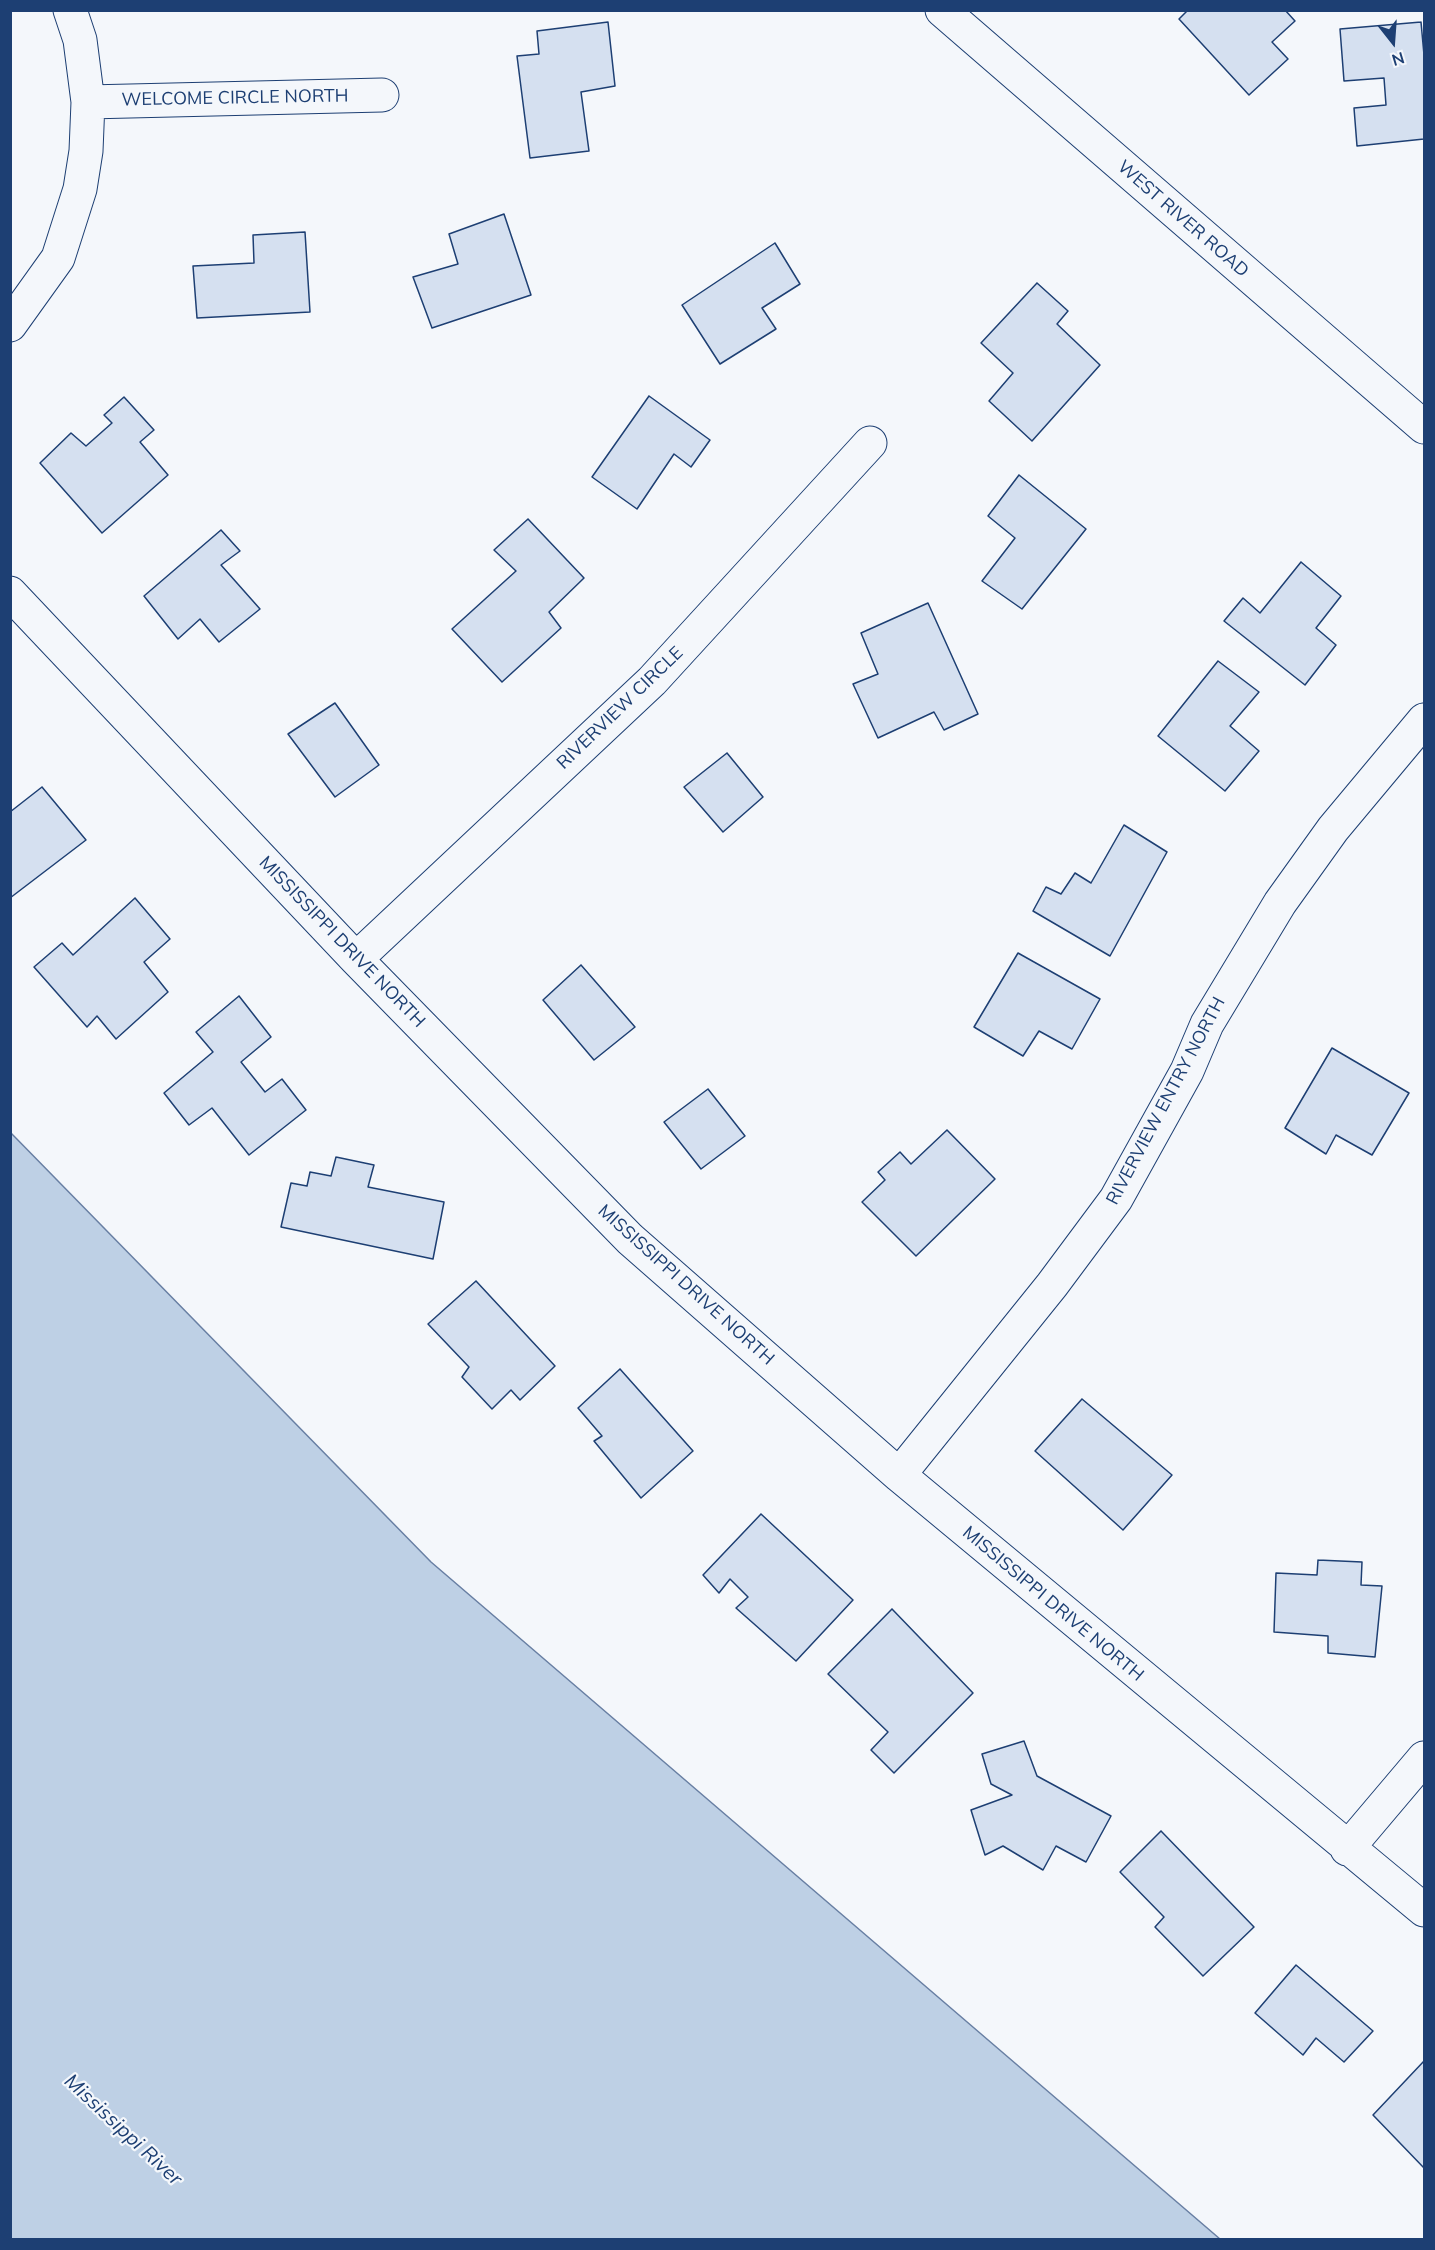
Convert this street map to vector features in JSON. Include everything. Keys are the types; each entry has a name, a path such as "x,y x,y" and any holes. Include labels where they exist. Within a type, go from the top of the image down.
{"street":[{"path":"10,325 58,258 80,189 86,151 88,102 80,40 70,10"},
{"name":"WEST RIVER ROAD","path":"942,10 1425,427"},
{"name":"WELCOME CIRCLE NORTH","path":"88,102 382,95"},
{"name":"RIVERVIEW CIRCLE","path":"356,959 652,681 870,443"},
{"name":"MISSISSIPPI DRIVE NORTH","path":"10,593 356,959 630,1239 899,1475 1347,1849 1425,1910"},
{"name":"RIVERVIEW ENTRY NORTH","path":"899,1475 1052,1285 1116,1199 1187,1071 1207,1024 1280,903 1333,829 1425,720"},
{"path":"1347,1849 1425,1758"}],"water":[{"name":"Mississippi River","path":"10,1132 431,1562 1220,2239 11,2239"}],"building":[{"path":"1188,10 1285,10 1295,21 1272,42 1288,59 1249,95 1179,19"},
{"path":"608,22 615,86 581,92 589,151 530,158 517,56 539,54 537,31"},
{"path":"1421,22 1424,55 1424,139 1357,146 1354,108 1386,105 1384,78 1344,81 1340,29"},
{"path":"504,214 531,295 432,328 413,277 458,264 449,234"},
{"path":"305,232 310,312 197,318 193,266 254,263 253,235"},
{"path":"775,243 800,284 762,308 776,329 720,364 682,305"},
{"path":"1037,283 1068,311 1057,324 1100,365 1032,441 989,401 1013,373 981,343"},
{"path":"649,396 710,440 691,467 674,454 637,509 592,477"},
{"path":"124,397 154,430 140,442 168,475 102,533 40,463 71,433 86,446 112,423 104,415"},
{"path":"1019,475 1086,529 1022,609 982,581 1015,538 988,516"},
{"path":"528,519 584,578 549,612 561,628 502,682 452,629 516,571 494,550"},
{"path":"221,530 240,551 221,565 260,609 219,642 200,619 178,639 144,596"},
{"path":"1301,562 1341,596 1316,628 1336,645 1305,685 1224,621 1243,598 1260,613"},
{"path":"928,603 978,714 944,730 934,712 878,738 853,684 878,674 861,633"},
{"path":"1218,661 1259,692 1230,726 1259,751 1225,791 1158,736"},
{"path":"335,703 379,765 335,797 288,734"},
{"path":"727,753 763,797 723,832 684,787"},
{"path":"42,787 86,840 10,898 10,812"},
{"path":"1124,825 1167,852 1110,956 1033,911 1046,887 1061,894 1075,873 1091,883"},
{"path":"135,898 170,939 144,962 168,992 116,1039 97,1016 87,1027 34,967 62,943 73,955"},
{"path":"1018,953 1100,999 1072,1049 1039,1031 1023,1056 974,1027"},
{"path":"581,965 635,1027 594,1060 543,1000"},
{"path":"239,996 271,1037 241,1062 265,1092 282,1079 306,1110 249,1155 212,1108 189,1125 164,1093 213,1052 196,1032"},
{"path":"1332,1048 1409,1093 1372,1155 1336,1135 1326,1154 1285,1128"},
{"path":"708,1089 745,1136 701,1169 664,1122"},
{"path":"947,1130 995,1179 916,1256 862,1202 885,1180 878,1172 900,1152 911,1164"},
{"path":"336,1157 374,1165 368,1187 444,1202 433,1259 281,1227 291,1183 307,1186 310,1172 331,1176"},
{"path":"476,1281 555,1366 520,1400 511,1390 492,1409 462,1377 469,1367 428,1324"},
{"path":"620,1369 693,1451 641,1498 594,1441 602,1436 578,1408"},
{"path":"1082,1399 1172,1475 1123,1530 1035,1451"},
{"path":"761,1514 853,1600 796,1661 736,1608 748,1597 730,1579 719,1593 703,1575"},
{"path":"1318,1560 1362,1562 1361,1585 1382,1586 1375,1657 1328,1653 1328,1636 1274,1632 1276,1573 1317,1575"},
{"path":"892,1609 973,1693 894,1773 871,1750 888,1732 828,1674"},
{"path":"1024,1741 1037,1776 1111,1816 1086,1862 1056,1846 1043,1870 1003,1846 985,1855 971,1810 1012,1795 991,1784 982,1754"},
{"path":"1161,1831 1254,1927 1203,1976 1155,1927 1164,1917 1120,1872"},
{"path":"1296,1965 1373,2031 1344,2062 1316,2038 1303,2055 1255,2013"},
{"path":"1424,2061 1424,2168 1373,2115"}]}
